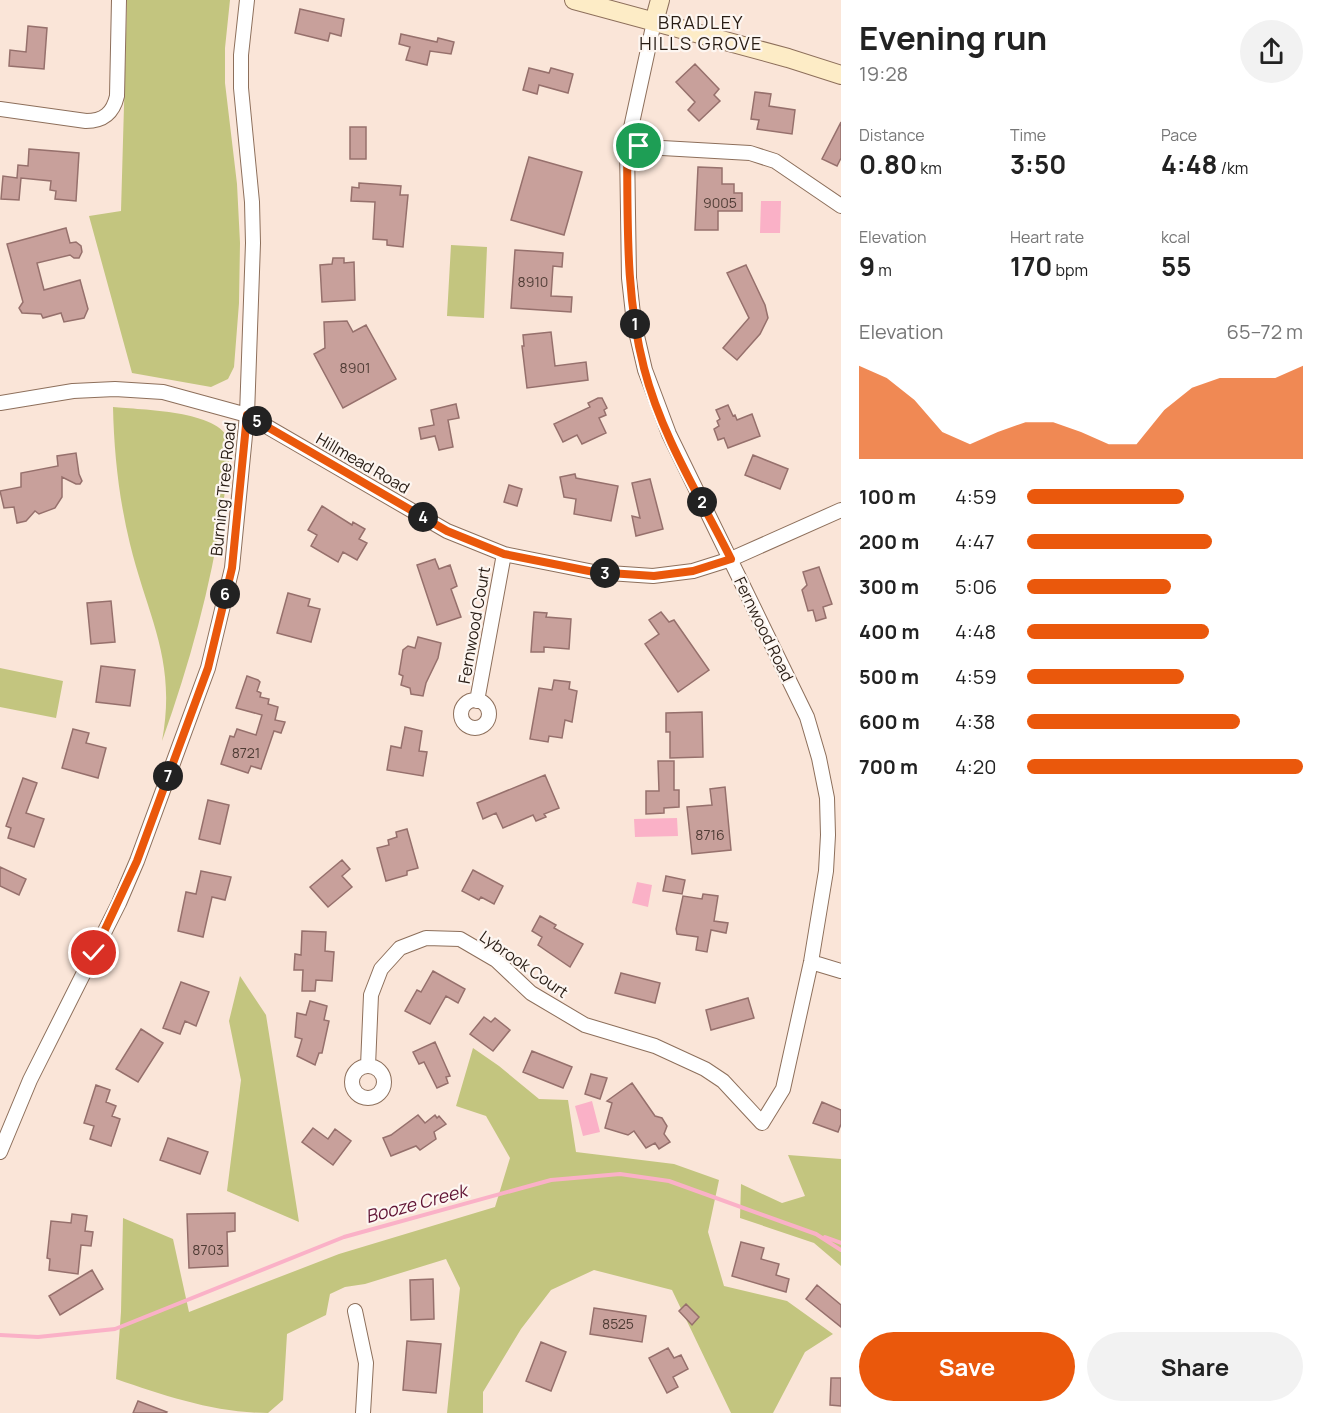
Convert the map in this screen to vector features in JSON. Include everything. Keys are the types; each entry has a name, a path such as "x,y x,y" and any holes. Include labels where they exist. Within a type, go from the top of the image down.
{"main road":[{"path":"574,0 788,58 841,75"},
{"name":"Fernwood Road","path":"654,22 660,0"}],"street":[{"path":"0,109 86,121 98,121 108,115 114,107 117,96 119,0"},
{"name":"Burning Tree Road","path":"0,1152 30,1080 132,872 208,668 232,568 247,415 253,243 252,202 241,88 241,55 247,0"},
{"name":"Fernwood Road","path":"654,22 627,146 629,278 634,323 645,370 669,434 807,717 819,758 827,798 826,871 810,962 783,1089 762,1123"},
{"path":"627,146 750,153 775,161 841,206"},
{"name":"Hillmead Road","path":"0,403 73,391 135,390 163,392 247,415 447,531 504,554 594,572 654,576 693,571 731,559 841,510"},
{"name":"Fernwood Court","path":"477,701 504,554"},
{"name":"Lybrook Court","path":"368,1066 371,995 381,969 400,948 418,941 429,937 460,939 496,960 531,993 585,1025 655,1046 705,1069 723,1081 762,1123"},
{"path":"810,962 841,971"},
{"path":"355,1311 366,1363 363,1413"}],"green space":[{"path":"127,0 230,0 225,48 225,83 237,184 240,243 239,303 234,367 228,379 211,387 132,373 89,216 121,211"},
{"path":"451,245 487,247 484,318 447,316"},
{"path":"113,407 178,413 196,417 223,431 229,441 227,481 206,595 182,683 162,741 166,712 163,663 126,527 118,476"},
{"path":"0,668 63,681 56,718 0,707"},
{"path":"240,976 266,1015 299,1222 227,1191 241,1080 229,1021"},
{"path":"473,1048 539,1099 568,1100 576,1152 674,1164 719,1180 708,1232 724,1286 787,1301 833,1334 805,1352 773,1413 731,1413 672,1290 594,1270 551,1290 521,1329 483,1392 483,1413 447,1413 460,1288 446,1259 365,1284 345,1287 330,1294 326,1315 287,1334 283,1400 268,1413 210,1407 116,1379 121,1312 123,1218 173,1239 189,1312 339,1254 495,1207 510,1158 486,1116 456,1106"},
{"path":"788,1155 841,1159 841,1266 814,1243 740,1218 741,1184 782,1203 805,1196"}],"shaded area":[{"path":"761,201 781,201 780,233 760,233"},
{"path":"677,818 678,836 635,837 634,819"},
{"path":"637,882 652,885 648,907 632,903"},
{"path":"592,1101 600,1132 583,1136 575,1106"}],"building":[{"path":"300,9 344,19 341,36 330,33 328,41 295,33"},
{"path":"28,26 47,28 44,69 9,66 10,50 26,52"},
{"path":"401,34 437,42 438,38 454,42 451,54 430,51 427,65 406,60 410,47 399,44"},
{"path":"695,64 719,89 714,95 720,101 699,121 688,110 695,102 676,82"},
{"path":"529,68 549,73 551,68 573,74 568,93 539,85 537,94 523,90"},
{"path":"755,92 771,94 769,106 795,110 792,134 757,129 759,120 751,119"},
{"path":"841,122 841,158 837,166 822,159"},
{"path":"350,127 366,127 366,159 350,159"},
{"path":"29,149 79,153 76,201 55,199 56,191 50,190 51,181 21,178 19,200 1,199 3,176 17,178 18,165 28,166"},
{"path":"529,157 582,172 564,235 511,220"},
{"path":"698,167 722,168 722,184 734,184 734,193 742,193 742,211 718,211 718,230 695,230"},
{"path":"359,183 401,186 400,195 408,195 403,247 387,245 387,240 373,239 375,202 351,201 352,187 359,188"},
{"path":"66,228 70,243 76,242 81,246 82,252 79,258 70,255 37,263 44,290 80,280 88,309 84,318 64,322 61,313 43,318 41,314 22,313 19,308 23,302 7,244"},
{"path":"515,250 563,253 562,267 553,266 551,296 572,297 571,312 511,308"},
{"path":"333,258 344,258 344,263 354,262 355,300 322,302 320,265 332,264"},
{"path":"746,265 765,305 768,318 760,334 737,360 723,348 749,318 727,273"},
{"path":"347,321 353,332 366,325 396,379 343,408 314,354 325,348 324,322"},
{"path":"551,332 555,366 586,362 588,380 527,388 522,346 524,346 523,335"},
{"path":"602,398 607,408 604,410 606,415 599,418 606,433 582,444 577,435 563,442 554,424 590,407 588,403"},
{"path":"456,404 459,418 448,420 453,447 439,450 435,436 421,439 419,428 434,425 431,410"},
{"path":"728,405 737,420 752,414 760,436 728,448 724,438 718,440 714,429 719,426 717,421 720,419 716,410"},
{"path":"76,453 82,481 80,484 62,477 62,497 55,508 39,514 35,511 26,521 17,523 14,507 4,508 0,491 21,487 21,473 58,466 57,456"},
{"path":"753,455 788,469 780,489 745,475"},
{"path":"575,474 576,478 618,486 611,521 574,514 576,499 564,497 560,477"},
{"path":"650,479 663,529 636,536 632,516 640,518 632,483"},
{"path":"509,485 522,489 517,506 504,502"},
{"path":"322,506 352,525 353,522 365,529 359,539 367,543 357,560 343,552 338,562 311,546 317,535 308,530"},
{"path":"435,559 439,569 450,565 457,586 451,589 461,617 437,625 417,565"},
{"path":"819,567 832,604 823,607 826,618 816,621 813,610 808,611 802,590 807,585 803,572"},
{"path":"288,593 310,599 308,606 320,609 311,642 277,633"},
{"path":"111,601 115,642 91,644 87,603"},
{"path":"534,612 547,613 546,617 571,619 569,649 544,647 544,652 531,652"},
{"path":"661,612 669,622 674,620 709,670 678,692 645,644 659,634 649,620"},
{"path":"418,637 441,643 438,658 426,683 423,696 411,694 410,688 401,685 403,676 399,674 403,650 408,646 415,648"},
{"path":"101,666 135,670 130,706 96,702"},
{"path":"247,676 260,682 257,691 261,693 260,697 269,699 268,704 278,707 275,720 285,722 281,733 274,731 261,769 251,766 248,773 221,764 230,736 234,737 237,729 256,735 262,715 236,708"},
{"path":"554,680 570,682 569,689 577,691 572,722 565,720 562,738 549,736 548,742 530,739 539,688 552,690"},
{"path":"702,712 703,757 670,758 670,732 666,732 666,713"},
{"path":"405,727 422,731 419,751 427,752 423,776 387,770 391,746 401,748"},
{"path":"73,729 89,733 86,743 106,748 98,778 62,768"},
{"path":"658,761 674,761 674,790 679,790 679,807 664,808 664,813 646,814 646,791 659,791"},
{"path":"545,775 559,808 544,814 546,817 536,821 533,815 503,828 496,813 483,819 477,803"},
{"path":"23,778 37,783 26,813 44,819 34,847 8,838 11,828 6,826"},
{"path":"725,787 731,850 692,854 687,807 712,805 710,789"},
{"path":"208,800 229,805 220,844 199,839"},
{"path":"407,829 418,868 407,871 407,875 386,881 377,848 389,845 388,840 397,837 396,832"},
{"path":"342,860 350,869 342,876 352,887 328,907 310,887"},
{"path":"0,867 26,879 19,895 0,886"},
{"path":"473,870 503,886 494,904 481,897 479,900 462,891"},
{"path":"201,871 231,877 225,900 212,897 203,937 178,931 186,892 196,894"},
{"path":"666,876 685,880 682,894 663,891"},
{"path":"703,894 718,896 714,921 728,923 726,933 711,930 707,952 696,950 698,937 677,934 676,929 683,896 702,899"},
{"path":"540,916 556,925 554,928 583,944 570,967 538,945 542,937 532,931"},
{"path":"302,931 326,932 325,951 334,952 332,981 316,980 315,991 302,991 303,970 294,970 295,954 301,955"},
{"path":"433,971 465,989 458,1003 446,996 430,1024 405,1011 417,990 421,992"},
{"path":"621,973 660,983 655,1003 615,993"},
{"path":"181,982 209,992 196,1026 185,1021 180,1034 163,1028"},
{"path":"748,998 754,1018 711,1030 706,1010"},
{"path":"310,1001 327,1006 324,1020 329,1021 322,1053 319,1053 315,1065 297,1056 302,1039 295,1037 297,1013 306,1015"},
{"path":"484,1017 491,1022 495,1018 510,1030 493,1051 470,1034"},
{"path":"141,1029 163,1043 138,1082 116,1069"},
{"path":"435,1042 450,1076 446,1077 448,1083 437,1088 424,1062 419,1064 413,1052"},
{"path":"532,1051 572,1067 563,1088 523,1072"},
{"path":"591,1074 607,1078 600,1099 585,1094"},
{"path":"632,1083 655,1116 662,1118 667,1126 664,1134 670,1142 659,1149 655,1143 646,1148 634,1131 628,1135 605,1128 612,1103 607,1101"},
{"path":"96,1085 110,1090 106,1102 116,1106 112,1116 120,1119 111,1146 90,1139 94,1126 84,1123"},
{"path":"822,1102 841,1110 841,1124 838,1132 813,1123"},
{"path":"418,1115 425,1123 435,1115 437,1118 439,1116 446,1124 434,1132 436,1139 420,1150 416,1146 391,1156 383,1138 391,1135"},
{"path":"313,1128 328,1139 335,1129 351,1141 333,1165 302,1142"},
{"path":"168,1138 208,1152 200,1174 160,1160"},
{"path":"235,1213 235,1231 227,1232 228,1266 189,1268 187,1214"},
{"path":"72,1214 87,1216 85,1231 93,1232 91,1246 81,1245 78,1274 49,1270 50,1259 47,1258 51,1221 71,1223"},
{"path":"741,1242 764,1248 761,1259 779,1264 776,1275 789,1279 786,1292 732,1276"},
{"path":"92,1270 103,1289 60,1315 49,1296"},
{"path":"433,1279 434,1319 411,1320 410,1280"},
{"path":"817,1285 841,1305 841,1327 806,1299"},
{"path":"686,1304 699,1317 692,1325 679,1311"},
{"path":"594,1308 646,1316 642,1342 590,1334"},
{"path":"407,1341 441,1344 436,1393 403,1390"},
{"path":"541,1342 566,1352 551,1391 526,1381"},
{"path":"668,1348 674,1358 681,1355 688,1369 673,1377 678,1387 667,1393 649,1358"},
{"path":"831,1378 841,1378 841,1406 830,1405"},
{"path":"138,1401 167,1412 133,1413"}],"waterway":[{"name":"Booze Creek","path":"0,1335 38,1337 115,1329 344,1237 551,1180 620,1174 669,1181 816,1234 841,1250"},
{"path":"825,1237 841,1243"}],"district":[{"name":"BRADLEY HILLS GROVE","path":"701,32"}],"route":[{"path":"94,953 137,861 208,668 232,568 247,415 447,531 504,554 594,572 654,576 693,571 731,559 669,434 645,370 634,323 629,278 627,146 639,146"}]}
